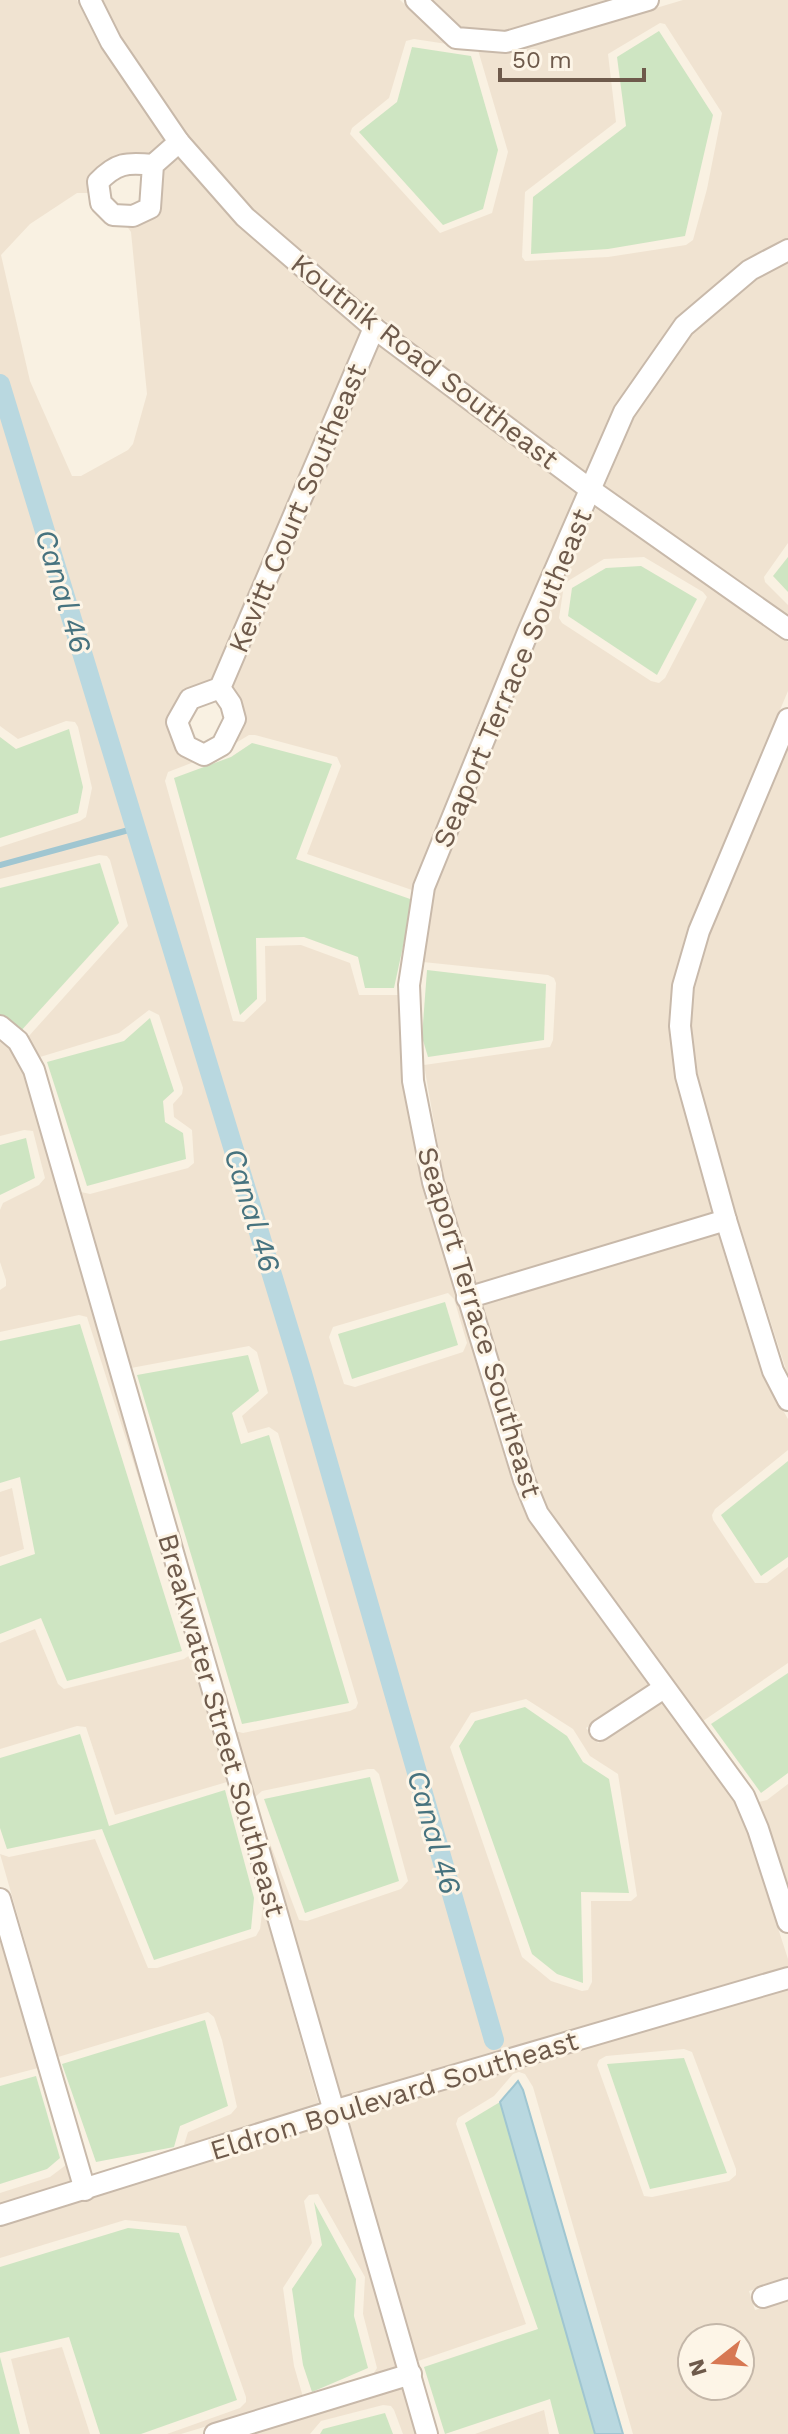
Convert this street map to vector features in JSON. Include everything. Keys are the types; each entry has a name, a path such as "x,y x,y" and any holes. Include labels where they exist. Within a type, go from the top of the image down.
{"street":[{"name":"Koutnik Road Southeast","path":"90,0 111,42 179,142 245,217 374,328 591,490 788,629"},
{"path":"416,0 456,38 506,42 648,0"},
{"path":"153,165 179,142"},
{"name":"Seaport Terrace Southeast","path":"788,250 750,270 684,326 624,412 528,632 424,887 409,985 413,1081 433,1182 524,1480 538,1514 744,1796 788,1922"},
{"name":"Kevitt Court Southeast","path":"220,688 374,328"},
{"path":"788,719 699,931 683,986 680,1026 686,1076 726,1220 773,1371 788,1400"},
{"name":"Breakwater Street Southeast","path":"0,1026 18,1041 34,1070 427,2434"},
{"path":"467,1298 726,1220"},
{"path":"600,1730 664,1688"},
{"path":"0,1899 85,2190"},
{"name":"Eldron Boulevard Southeast","path":"0,2215 333,2111 788,1978"},
{"path":"763,2297 788,2289"},
{"path":"215,2434 411,2374"}],"shaded area":[{"path":"0,0 77,0 100,46 165,141 149,155 131,153 103,162 90,176 89,193 77,193 30,224 1,255 30,381 72,476 81,476 128,450 133,444 147,394 131,232 126,225 155,216 161,208 164,169 177,157 237,224 361,331 212,680 185,691 167,718 176,750 194,762 168,772 165,781 233,1021 244,1022 266,1001 265,946 301,945 350,963 359,995 398,995 402,1084 422,1184 513,1484 528,1520 649,1686 586,1728 598,1743 661,1702 734,1801 747,1832 788,1959 788,1968 341,2098 260,1817 299,1920 307,1921 401,1889 408,1881 379,1774 374,1769 262,1791 254,1798 235,1731 243,1733 350,1711 358,1703 278,1433 269,1427 248,1433 242,1416 268,1393 257,1352 249,1346 131,1368 81,1192 90,1194 188,1168 194,1163 192,1130 174,1117 173,1104 183,1088 159,1015 149,1010 119,1033 40,1057 28,1037 128,926 107,856 99,855 0,879 0,847 80,821 86,817 92,788 75,722 66,721 18,739 0,726","holes":["448,1293 454,1299 467,1343 463,1352 355,1387 344,1384 329,1337 333,1327","526,1699 573,1729 590,1756 618,1774 637,1896 631,1901 591,1901 592,1982 588,1990 551,1981 522,1957 450,1747 471,1713"]},
{"path":"102,0 400,0 447,44 414,39 406,41 389,98 352,128 350,134 440,233 492,213 508,152 478,50 508,52 683,0 788,0 788,239 742,263 675,321 615,407 587,474 387,325 388,322 380,319 254,210 188,135 120,36","holes":["660,23 665,24 722,113 693,240 686,245 608,257 525,261 522,257 525,192 616,122 608,54"]},
{"path":"432,0 613,0 505,32 461,28"},
{"path":"788,261 788,543 764,577 765,582 788,605 788,616 605,486 634,416 692,332 756,279"},
{"path":"378,345 578,494 518,629 412,890 307,854 341,766 337,757 255,735 234,744 246,723 246,716 242,701 232,686"},
{"path":"596,507 788,642 788,691 688,928 673,984 669,1028 675,1078 713,1214 475,1285 444,1180 424,1065 550,1047 556,983 548,975 423,962 434,888","holes":["644,557 707,597 665,678 659,683 651,681 562,623 559,618 564,585 604,559"]},
{"path":"788,746 788,1376 737,1217 697,1074 691,1025 694,987 709,934"},
{"path":"0,1040 9,1048 24,1074 151,1517 87,1317 79,1315 0,1332 0,1290 6,1286 6,1280 0,1262 0,1210 3,1203 39,1185 45,1178 33,1131 0,1136"},
{"path":"718,1233 762,1374 788,1419 788,1450 715,1509 712,1515 755,1583 767,1583 788,1567 788,1663 703,1721 548,1509 534,1476 481,1304"},
{"path":"12,1488 24,1549 0,1557 0,1492"},
{"path":"35,1629 58,1684 64,1689 190,1655 227,1782 115,1815 86,1727 77,1726 0,1749 0,1643"},
{"path":"788,1784 788,1886 759,1802 767,1800"},
{"path":"95,1839 148,1968 157,1968 256,1936 263,1906 319,2105 183,2148 188,2132 231,2114 237,2107 222,2040 214,2017 208,2012 58,2057 0,1854 9,1857"},
{"path":"0,1939 38,2068 0,2078"},
{"path":"788,1988 788,2279 749,2291 755,2310 788,2300 788,2434 633,2434 533,2087 525,2074 519,2072 513,2074 494,2096 458,2118 456,2124 526,2324 418,2361 346,2117","holes":["684,2049 692,2052 736,2175 729,2181 644,2196 597,2065 606,2056"]},
{"path":"325,2124 397,2368 372,2376 377,2368 363,2314 365,2277 318,2194 309,2195 304,2201 312,2243 283,2288 294,2366 303,2397 181,2434 167,2434 240,2408 246,2402 186,2226 125,2220 0,2258 0,2225"},
{"path":"66,2165 71,2184 0,2204 0,2193 50,2177"},
{"path":"62,2347 90,2434 30,2434 11,2359"},
{"path":"403,2387 416,2434 403,2434 394,2410 391,2406 383,2405 321,2421 310,2434 249,2434"},
{"path":"544,2410 549,2434 475,2434"}],"green space":[{"path":"659,31 713,115 685,236 608,249 531,254 533,197 626,126 617,57"},
{"path":"412,47 471,56 498,150 483,209 443,225 359,132 397,102"},
{"path":"788,557 788,592 773,576"},
{"path":"641,566 697,599 657,675 568,616 572,588 606,568"},
{"path":"69,729 83,787 78,813 0,838 0,737 16,749"},
{"path":"252,743 332,764 296,859 413,900 394,988 365,988 358,957 304,937 256,938 257,999 240,1015 174,778 231,757"},
{"path":"100,863 119,923 19,1033 0,1016 0,888"},
{"path":"427,970 546,984 544,1040 428,1057 422,1037"},
{"path":"150,1018 174,1091 163,1101 165,1122 183,1133 186,1159 87,1186 47,1062 124,1041"},
{"path":"26,1138 35,1178 0,1195 0,1145"},
{"path":"445,1302 458,1345 352,1379 338,1334"},
{"path":"80,1324 182,1651 67,1681 41,1618 0,1634 0,1566 35,1554 20,1477 0,1483 0,1341"},
{"path":"248,1355 259,1391 232,1413 241,1444 269,1435 349,1703 242,1724 137,1375"},
{"path":"788,1461 788,1557 761,1576 721,1515"},
{"path":"788,1673 788,1773 761,1793 711,1724"},
{"path":"525,1707 567,1736 583,1762 609,1779 629,1893 581,1892 583,1983 557,1974 532,1954 459,1746 475,1721"},
{"path":"80,1734 109,1826 225,1790 254,1898 251,1929 154,1960 102,1829 7,1849 0,1828 0,1758"},
{"path":"370,1777 399,1881 305,1913 264,1799"},
{"path":"205,2020 228,2106 180,2126 174,2147 96,2162 62,2064"},
{"path":"684,2058 727,2173 650,2189 607,2064"},
{"path":"36,2076 60,2158 47,2169 0,2184 0,2086"},
{"path":"500,2102 595,2434 559,2434 550,2399 445,2434 424,2367 538,2329 465,2123"},
{"path":"314,2202 356,2279 354,2316 368,2368 312,2392 303,2365 292,2289 322,2245"},
{"path":"128,2228 179,2233 237,2400 141,2434 100,2434 69,2337 0,2353 0,2267"},
{"path":"0,2357 20,2434 0,2434"},
{"path":"385,2413 393,2434 320,2434 323,2429"}],"water":[{"path":"518,2081 623,2434 595,2434 500,2102"}],"waterway":[{"name":"Canal 46","path":"0,384 302,1373 494,2040"},
{"path":"0,865 136,828"}]}
